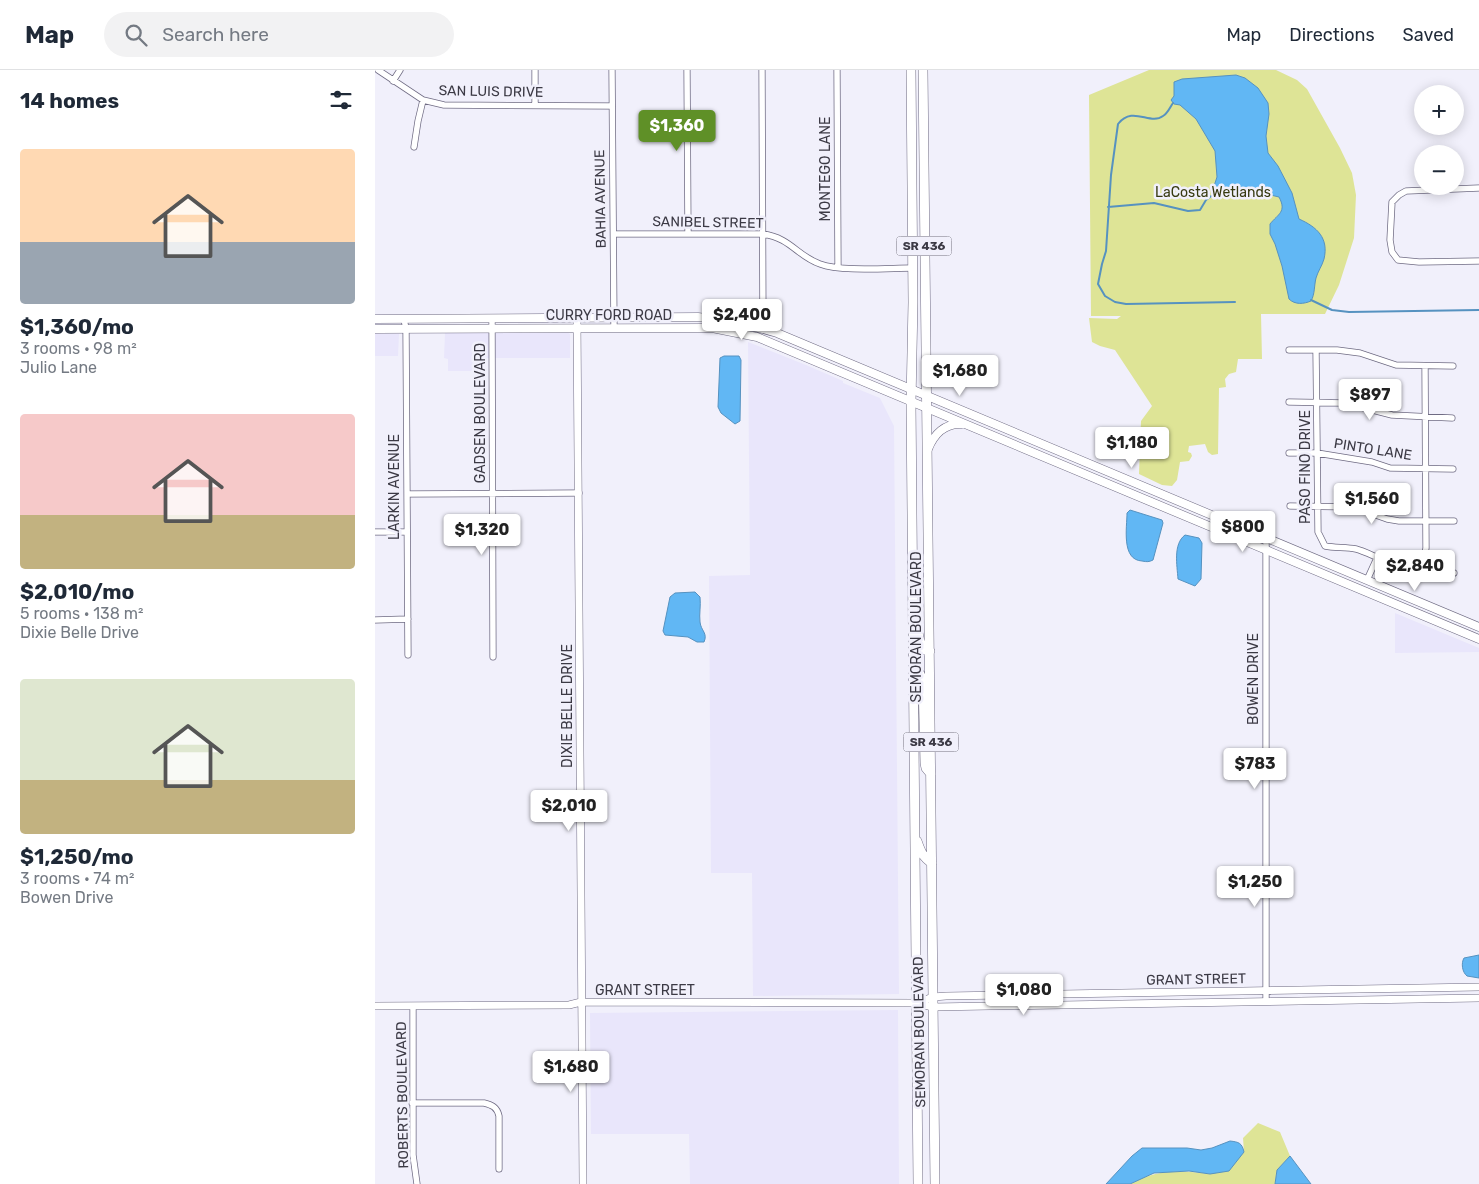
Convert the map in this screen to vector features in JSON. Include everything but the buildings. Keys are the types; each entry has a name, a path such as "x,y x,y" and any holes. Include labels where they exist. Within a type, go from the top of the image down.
{"main road":[{"name":"SEMORAN BOULEVARD","path":"911,70 913,268 911,402 918,1184"},
{"name":"SEMORAN BOULEVARD","path":"923,70 935,1184"},
{"name":"CURRY FORD ROAD","path":"375,319 698,317 731,321 763,329 911,388 1479,627"},
{"path":"712,328 724,326 759,332 763,329"},
{"name":"CURRY FORD ROAD","path":"375,329 712,328 757,337 1479,639"},
{"path":"928,448 937,432 942,428 956,424 966,425"},
{"path":"1043,456 1055,457 1104,477 1115,474"},
{"path":"1114,487 1125,484 1161,498 1180,501"},
{"path":"1314,570 1362,585 1378,584"},
{"path":"1376,596 1388,593 1425,609 1459,618"},
{"path":"913,614 918,627 918,636 922,648 930,650"},
{"path":"1438,622 1479,634"},
{"path":"913,670 920,674 923,681 925,763 926,768 931,774"},
{"path":"915,833 920,851 932,863"}],"street":[{"name":"SAN LUIS DRIVE","path":"378,70 423,100 444,105 535,104 612,106"},
{"path":"393,80 400,70"},
{"path":"535,70 535,104"},
{"name":"BAHIA AVENUE","path":"612,70 614,327"},
{"path":"687,70 688,233"},
{"path":"762,70 763,329"},
{"name":"MONTEGO LANE","path":"837,70 838,268"},
{"path":"414,147 423,100"},
{"path":"1479,188 1406,191 1399,195 1392,202 1390,240 1392,252 1398,260 1479,262"},
{"name":"SANIBEL STREET","path":"613,234 763,234 776,236 787,242 802,255 821,264 838,268 913,268"},
{"name":"GADSEN BOULEVARD","path":"492,318 493,657"},
{"path":"517,318 517,328"},
{"name":"DIXIE BELLE DRIVE","path":"577,318 583,1184"},
{"name":"LARKIN AVENUE","path":"404,319 406,329 408,655"},
{"path":"1289,350 1352,352 1396,365 1453,366"},
{"name":"PASO FINO DRIVE","path":"1316,350 1318,532 1325,546 1355,549 1401,567 1421,563"},
{"path":"1425,366 1426,548 1425,556 1421,563 1431,572 1454,573"},
{"path":"1289,402 1345,403 1392,415 1452,418"},
{"name":"PINTO LANE","path":"1289,454 1317,453 1372,462 1390,468 1453,469"},
{"path":"407,494 579,493"},
{"path":"1290,506 1353,507 1387,519 1454,520"},
{"path":"375,532 407,532"},
{"name":"BOWEN DRIVE","path":"1266,537 1266,1001"},
{"path":"1367,580 1377,558"},
{"path":"1378,584 1387,562"},
{"path":"375,620 408,620"},
{"name":"GRANT STREET","path":"915,1003 933,997 1036,994 1479,987"},
{"path":"1335,990 1340,1000"},
{"path":"1331,1000 1335,990"},
{"path":"1181,992 1181,1002"},
{"path":"1196,992 1196,1002"},
{"path":"1104,993 1104,1004"},
{"path":"1036,994 1036,1004"},
{"name":"GRANT STREET","path":"375,1006 569,1005 581,1002 915,1003 933,1008 1036,1004 1479,998"},
{"name":"ROBERTS BOULEVARD","path":"413,1006 413,1154 417,1184"},
{"path":"412,1103 484,1103 492,1105 498,1110 499,1116 499,1169"}],"shaded area":[{"path":"567,332 570,334 570,358 483,358 483,371 448,371 448,359 444,358 445,333"},
{"path":"375,334 399,334 398,356 375,356"},
{"path":"748,342 880,398 894,426 899,994 753,996 752,873 711,873 709,576 750,575"},
{"path":"1395,613 1479,648 1479,652 1395,653"},
{"path":"898,1010 899,1184 690,1184 689,1134 591,1134 590,1013"}],"green space":[{"name":"LaCosta Wetlands","path":"1149,70 1276,70 1297,80 1307,89 1340,148 1352,173 1356,195 1354,238 1339,285 1325,314 1261,314 1262,359 1238,359 1236,372 1229,374 1225,379 1226,387 1219,388 1218,454 1212,455 1208,452 1205,444 1189,446 1188,452 1192,456 1189,461 1180,462 1177,480 1172,486 1162,485 1139,474 1141,421 1152,406 1115,350 1092,342 1089,318 1117,319 1121,316 1091,316 1089,95"},
{"path":"1258,1123 1280,1132 1290,1156 1277,1170 1275,1184 1130,1184 1159,1173 1189,1172 1210,1174 1244,1152 1243,1138"}],"water":[{"path":"1236,75 1245,78 1258,88 1268,103 1269,114 1266,136 1268,153 1278,166 1292,193 1299,219 1320,234 1325,245 1324,259 1316,278 1314,293 1311,301 1308,302 1297,303 1289,299 1282,266 1270,234 1270,224 1282,209 1279,197 1254,191 1217,198 1212,192 1217,177 1215,151 1196,119 1171,100 1174,96 1174,82 1182,79"},
{"path":"724,356 739,356 741,360 740,421 735,424 721,413 718,407 720,358"},
{"path":"1130,510 1162,520 1163,523 1152,561 1145,562 1135,559 1128,549 1126,534 1127,513"},
{"path":"1185,535 1199,538 1202,543 1201,579 1195,586 1178,579 1177,549"},
{"path":"695,592 700,597 700,622 705,634 704,642 697,642 688,637 665,635 663,631 670,597 675,593"},
{"path":"1479,955 1479,978 1467,976 1462,967 1464,958"},
{"path":"1230,1141 1240,1144 1244,1152 1229,1171 1210,1174 1189,1171 1154,1173 1130,1184 1106,1184 1142,1148 1187,1148 1201,1150"},
{"path":"1290,1156 1311,1184 1275,1184 1277,1170"}],"waterway":[{"path":"1173,103 1166,113 1158,118 1130,116 1118,124 1111,175 1106,251 1098,284 1105,296 1115,302 1126,304 1235,302"},
{"path":"1108,207 1154,203 1188,211 1200,210 1206,200 1214,194"},
{"path":"1311,300 1332,310 1349,312 1479,310"}]}
